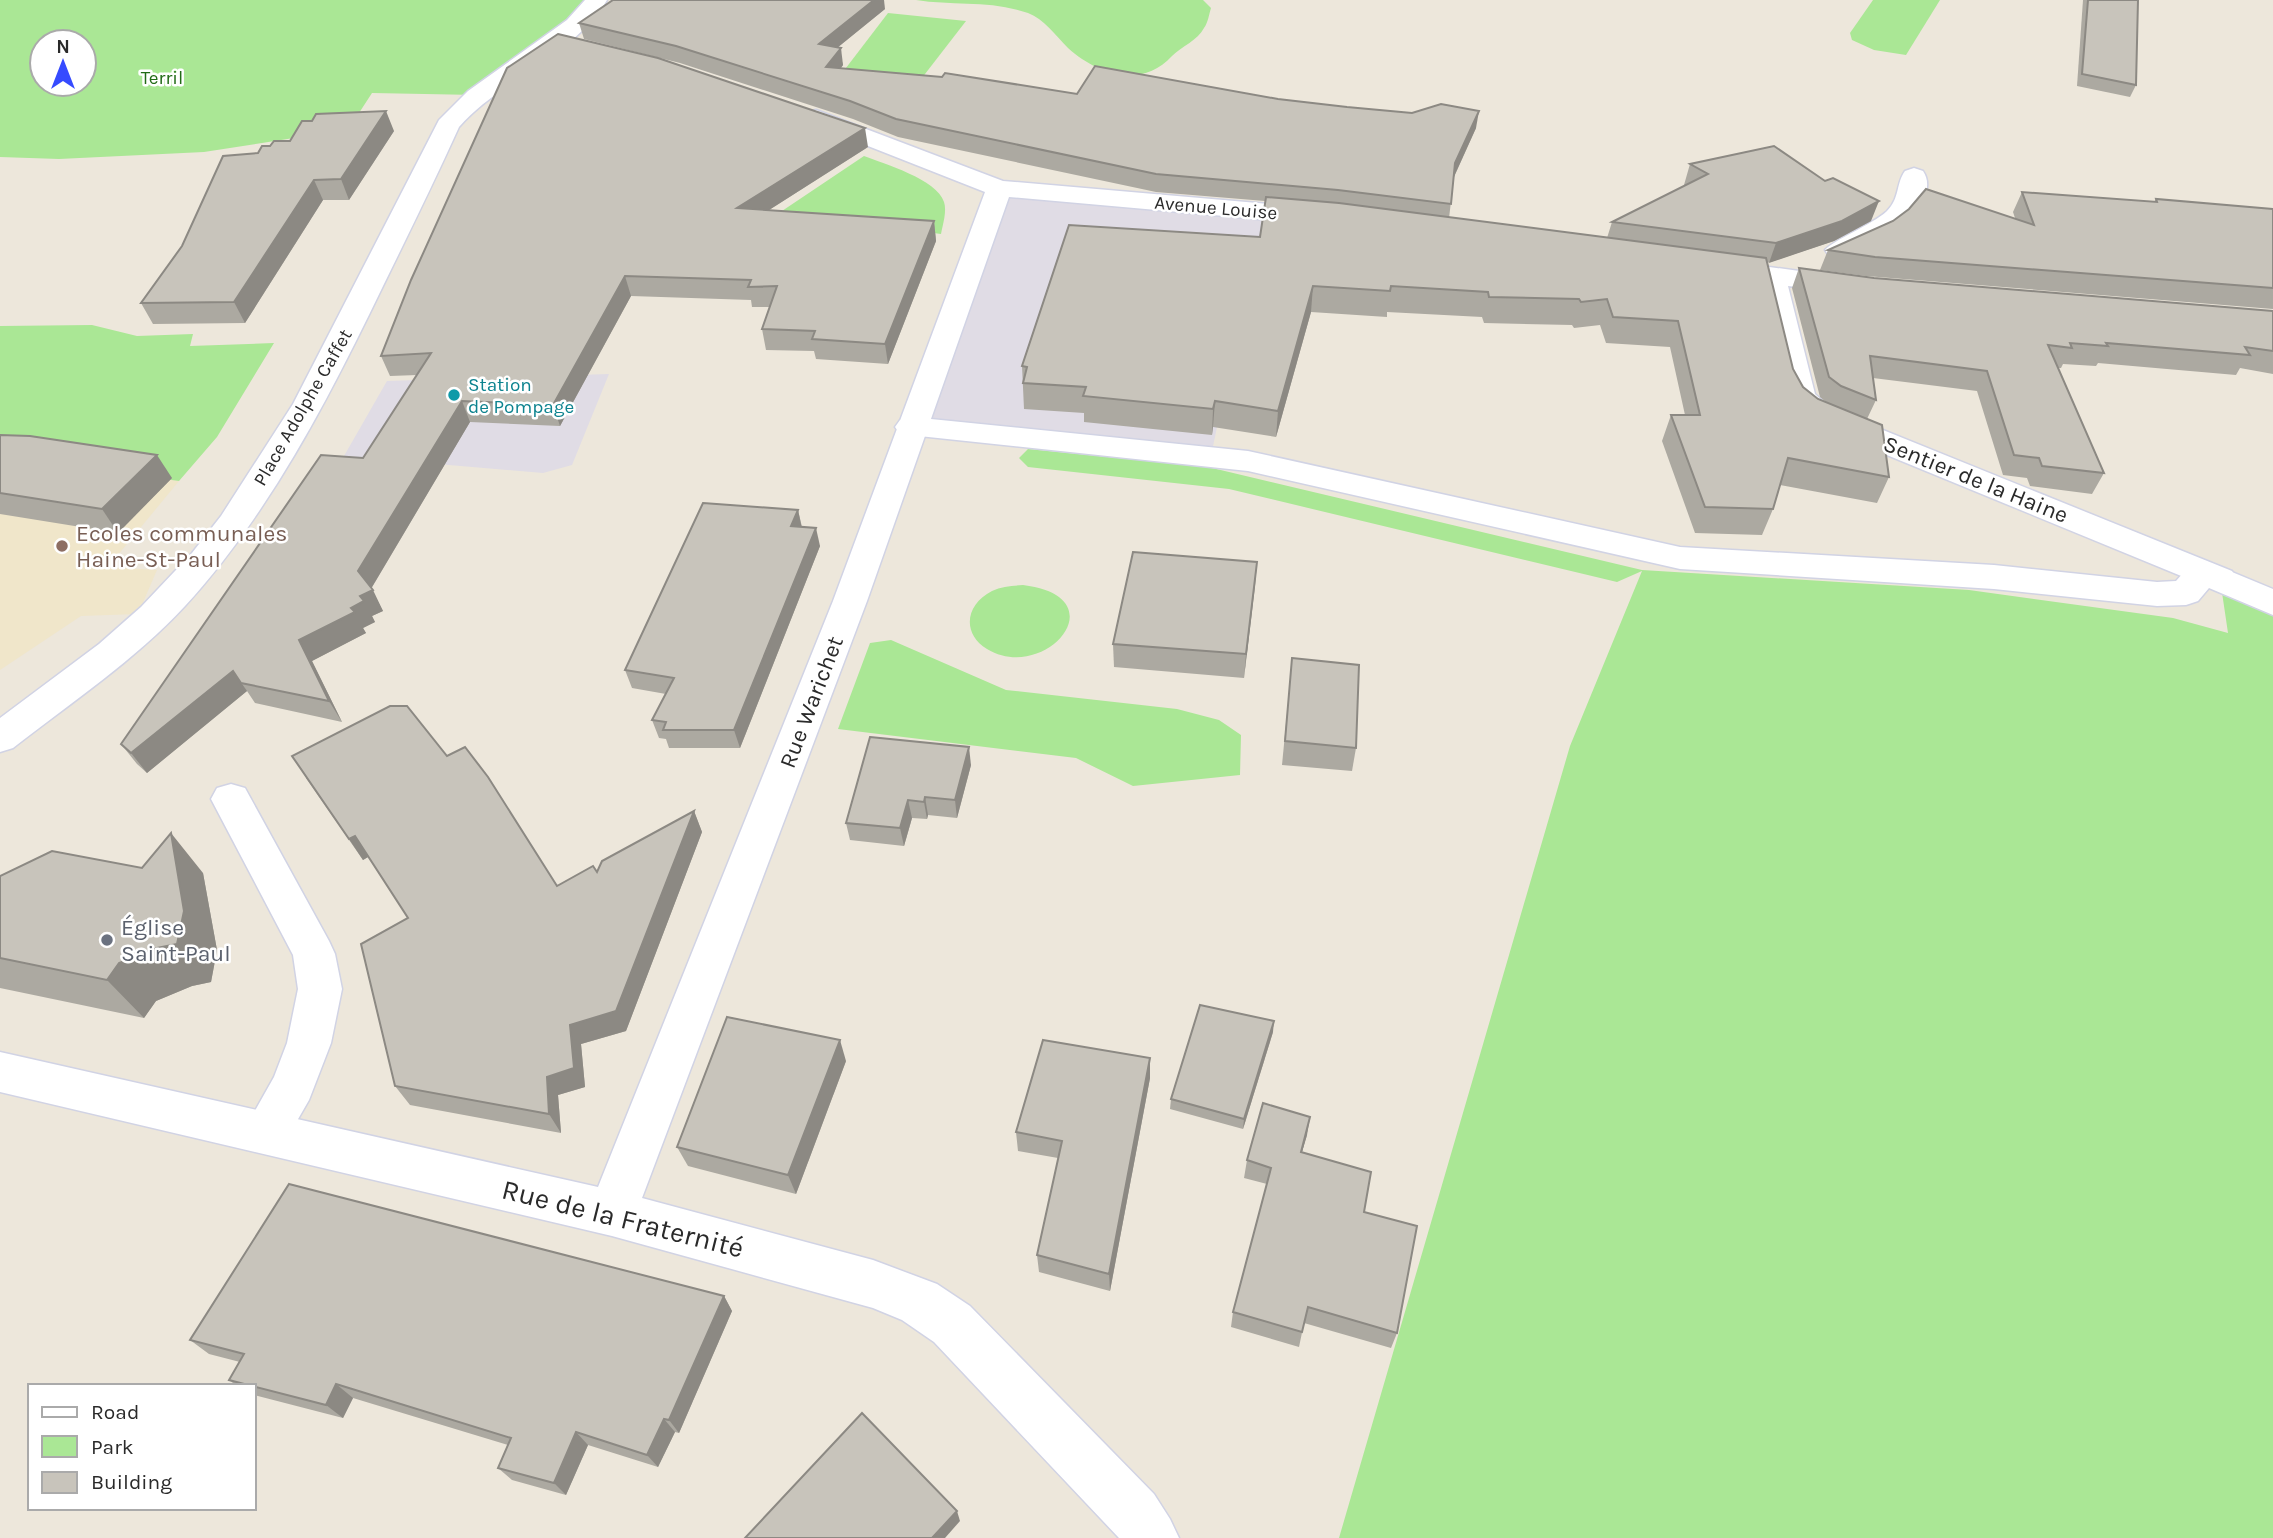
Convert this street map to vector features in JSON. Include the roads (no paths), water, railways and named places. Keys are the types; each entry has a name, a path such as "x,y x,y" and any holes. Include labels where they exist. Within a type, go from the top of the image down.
{"street":[{"name":"Place Adolphe Caffet","path":"0,738 146,623 174,595 222,536 274,459 319,384 448,125 477,95 569,45 593,5"},
{"name":"Avenue Louise","path":"791,109 843,126 999,188 1336,218"},
{"path":"1771,274 1865,240 1901,211 1913,196 1914,176"},
{"name":"Rue Warichet","path":"612,1213 850,601 999,188"},
{"path":"1690,264 1880,289"},
{"name":"Sentier de la Haine","path":"1771,274 1800,394 1806,405 1820,416 2273,603"},
{"path":"911,427 1248,461 1680,558 1994,577 2157,594 2186,593 2212,576"},
{"path":"231,799 314,954 320,989 309,1043 293,1086 266,1132"},
{"name":"Rue de la Fraternité","path":"0,1072 612,1213 839,1274 919,1302 952,1324 1135,1513 1151,1538"}],"place":[{"name":"Station de Pompage","path":"454,395"},
{"name":"Ecoles communales Haine-St-Paul","path":"62,546"},
{"name":"Église Saint-Paul","path":"107,940"}],"park label":[{"name":"Terril","path":"162,77"}]}
